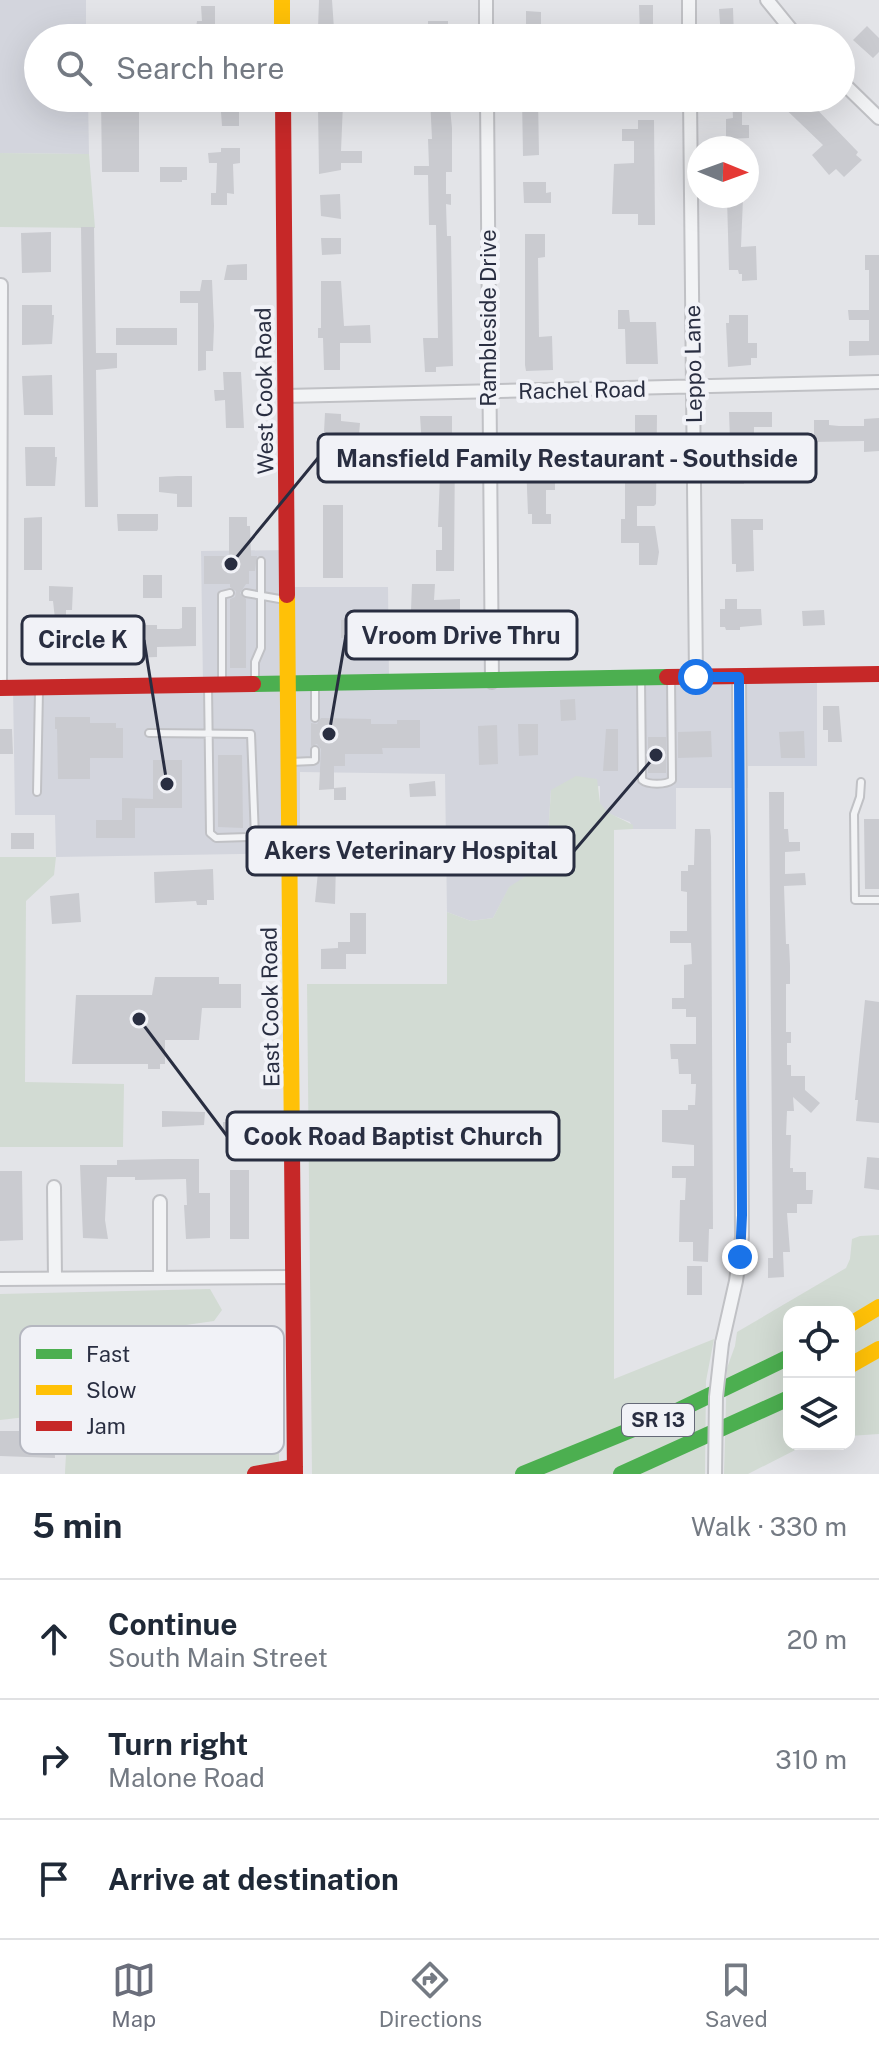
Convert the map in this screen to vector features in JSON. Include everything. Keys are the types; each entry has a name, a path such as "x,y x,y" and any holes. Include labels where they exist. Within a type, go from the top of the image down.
{"main road":[{"path":"282,0 282,24"},
{"name":"West Cook Road","path":"283,112 290,684"},
{"path":"0,688 879,674"},
{"name":"East Cook Road","path":"290,684 295,1471"},
{"path":"855,1321 879,1307"},
{"path":"855,1363 879,1349"},
{"name":"SR 13","path":"523,1474 675,1412 783,1360"},
{"name":"SR 13","path":"621,1474 783,1401"},
{"path":"255,1474 295,1471"}],"street":[{"path":"486,0 486,24"},
{"path":"689,0 689,24"},
{"path":"767,0 787,24"},
{"path":"855,95 879,118"},
{"name":"Rambleside Drive","path":"487,112 492,682"},
{"name":"Leppo Lane","path":"690,112 696,677"},
{"path":"0,688 1,285"},
{"name":"Rachel Road","path":"286,396 879,382"},
{"path":"715,1474 716,1397 722,1343 742,1237 739,677"},
{"path":"54,1187 55,1278"},
{"path":"160,1202 160,1278"},
{"path":"0,1279 293,1277"}],"lane":[{"path":"255,684 255,662 261,648 261,561"},
{"path":"230,593 222,595 208,733 210,833 216,838 290,836"},
{"path":"246,593 288,600"},
{"path":"641,679 642,780 645,783 668,783 672,780 671,678"},
{"path":"315,684 315,718"},
{"path":"37,792 39,687"},
{"path":"149,733 249,733 253,736 255,837"},
{"path":"290,762 313,761 315,750"},
{"path":"861,782 854,814 855,900 879,900"}],"shaded area":[{"path":"0,0 86,0 86,24 24,24 24,112 88,112 89,154 0,153"},
{"path":"0,153 89,154 95,228 0,227"},
{"path":"288,550 289,587 388,587 389,678 817,672 817,766 748,766 748,788 676,788 676,829 633,829 630,822 607,813 600,804 600,786 551,790 548,836 537,869 509,888 493,918 471,921 447,912 445,774 300,772 300,853 56,857 55,815 15,815 13,687 203,685 201,551"},
{"path":"576,776 597,779 600,803 607,812 633,825 633,829 614,830 614,1379 714,1339 706,1381 705,1474 312,1474 307,984 447,984 447,912 471,921 493,918 509,887 537,869 548,836 551,790"},
{"path":"0,857 56,857 54,875 26,901 25,1082 124,1084 123,1147 0,1147"},
{"path":"879,1235 879,1434 855,1436 855,1306 783,1306 783,1450 795,1450 748,1474 724,1474 727,1368 737,1332 846,1268 852,1239"},
{"path":"210,1289 222,1310 214,1321 179,1326 20,1326 20,1418 0,1420 0,1294"},
{"path":"66,1454 279,1454 279,1474 65,1474"}],"building":[{"path":"319,0 332,0 334,24 318,24"},
{"path":"639,5 653,5 653,24 640,24"},
{"path":"201,6 215,6 215,24 197,24 197,21 202,21"},
{"path":"733,8 734,24 720,24 719,9"},
{"path":"526,11 541,12 541,24 526,24"},
{"path":"428,21 448,21 448,24 428,24"},
{"path":"867,26 879,38 879,52 873,58 855,42"},
{"path":"101,112 139,112 139,172 102,172"},
{"path":"221,112 239,112 239,126 222,126"},
{"path":"318,112 343,112 341,151 362,151 362,163 341,163 341,170 319,174"},
{"path":"431,112 450,112 452,172 446,172 446,194 451,194 451,205 446,204 447,236 451,236 453,366 436,367 436,372 425,372 423,338 438,338 436,225 429,225 428,175 414,175 414,166 429,166 428,139 432,139"},
{"path":"522,112 538,112 539,155 523,156"},
{"path":"733,112 742,112 742,125 749,125 749,136 726,136 726,119 733,118"},
{"path":"789,112 819,112 862,160 844,177 836,169 829,175 812,155 823,145"},
{"path":"638,120 654,120 655,225 638,225 638,214 612,214 614,164 634,163 634,141 622,141 622,129 638,129"},
{"path":"221,148 240,148 240,163 233,164 234,194 227,193 227,205 211,205 211,193 216,193 217,163 209,163 208,153 221,152"},
{"path":"160,167 187,167 187,180 160,182"},
{"path":"523,182 546,182 546,193 551,192 551,203 524,203"},
{"path":"340,194 341,219 321,216 320,195"},
{"path":"727,208 743,208 741,247 756,246 757,280 742,281 738,270 729,270"},
{"path":"81,227 94,227 96,353 117,353 117,368 96,370 98,507 85,507"},
{"path":"51,232 51,272 22,273 21,233"},
{"path":"525,234 545,234 545,257 538,258 539,337 552,336 553,370 526,371"},
{"path":"321,238 341,238 341,254 322,255"},
{"path":"865,255 879,255 879,355 849,356 849,341 869,341 869,320 849,320 848,310 869,310 869,270 865,270"},
{"path":"247,264 247,280 224,280 227,265"},
{"path":"202,280 212,280 213,351 206,351 206,370 198,371 198,303 180,303 180,291 200,291"},
{"path":"321,281 341,281 344,326 370,325 371,343 340,343 340,370 324,370 323,338 318,338 318,328 321,328"},
{"path":"22,305 52,305 52,344 22,345"},
{"path":"618,310 629,310 630,322 656,322 658,364 626,364 625,329 618,329"},
{"path":"729,315 748,315 748,343 757,343 757,358 751,358 751,365 728,367 726,323 729,323"},
{"path":"116,328 177,328 177,345 116,345"},
{"path":"223,372 241,372 244,428 226,428 225,400 215,401 214,390 224,390"},
{"path":"52,375 53,415 24,415 22,376"},
{"path":"729,412 772,412 772,427 754,427 754,440 746,440 749,480 744,480 744,484 730,484 730,456 724,456 724,441 730,441"},
{"path":"325,413 341,414 341,421 360,423 359,435 324,432"},
{"path":"635,415 657,415 656,504 637,506 637,526 655,526 659,552 657,565 639,565 639,543 621,543 621,519 625,519 625,442 635,442"},
{"path":"420,416 452,416 452,445 455,446 454,571 436,571 436,550 442,550 442,527 438,527 440,475 436,475 435,446 422,446"},
{"path":"879,418 879,451 864,452 864,441 814,442 814,420 829,420 829,425 864,426 864,419"},
{"path":"25,447 55,447 55,486 26,486"},
{"path":"530,455 546,455 546,478 555,478 555,490 546,490 546,514 551,514 551,524 532,524 532,514 528,514 526,463 530,463"},
{"path":"192,476 192,507 177,507 177,494 159,492 159,477"},
{"path":"323,505 343,505 343,578 323,578"},
{"path":"117,514 158,514 158,529 118,531"},
{"path":"42,517 42,570 24,570 24,518"},
{"path":"229,517 247,517 251,556 257,556 255,571 249,571 249,584 240,593 246,599 246,668 230,668 230,599 235,597 236,591 230,584 204,584 204,556 229,556"},
{"path":"731,519 763,519 763,530 753,530 754,571 736,572 736,564 732,564"},
{"path":"143,575 162,575 162,598 143,598"},
{"path":"412,584 435,584 434,600 460,599 460,610 467,610 467,633 409,638 406,630 391,627 391,612 411,611"},
{"path":"49,586 73,587 72,610 66,610 66,619 55,619 53,601 49,601"},
{"path":"725,599 737,599 737,609 761,609 762,625 740,627 740,630 720,627 720,609 725,609"},
{"path":"182,607 196,607 196,646 157,647 157,657 128,658 128,654 108,654 106,629 122,629 123,640 142,640 141,625 157,625 157,629 182,628"},
{"path":"824,610 825,625 803,626 802,611"},
{"path":"367,619 367,637 341,638 341,620"},
{"path":"575,699 576,720 561,721 560,700"},
{"path":"823,706 839,706 842,742 828,742 828,730 823,730"},
{"path":"55,717 90,717 90,723 116,723 116,728 123,728 123,758 90,758 90,779 58,779"},
{"path":"321,718 371,719 371,724 420,720 420,748 382,748 383,754 345,754 345,766 334,766 334,788 346,787 346,800 334,800 334,789 319,790 321,749 317,744 311,746 311,723 317,724"},
{"path":"518,724 538,724 538,755 519,756"},
{"path":"497,725 498,764 479,765 478,726"},
{"path":"0,729 12,729 13,754 0,754"},
{"path":"606,729 618,729 618,771 603,771"},
{"path":"711,731 712,757 678,758 678,732"},
{"path":"804,731 805,758 781,758 779,732"},
{"path":"648,737 666,737 666,773 648,773"},
{"path":"218,755 242,755 243,828 218,827"},
{"path":"153,760 182,760 182,808 135,808 135,838 96,838 96,820 122,820 122,798 153,799"},
{"path":"435,781 436,796 410,797 409,784"},
{"path":"769,792 784,792 784,829 788,829 789,842 800,842 800,851 785,852 785,874 805,873 806,885 784,886 790,965 790,984 786,984 786,1032 791,1032 791,1043 787,1043 787,1065 791,1065 791,1076 805,1076 805,1090 820,1103 811,1113 793,1097 794,1111 787,1111 786,1135 791,1135 790,1168 793,1172 806,1172 806,1190 813,1190 812,1204 797,1204 797,1213 787,1213 790,1252 783,1252 784,1277 768,1278 768,1258 773,1258"},
{"path":"864,819 879,819 879,889 865,889"},
{"path":"695,829 710,829 711,837 713,1229 709,1229 708,1262 693,1261 693,1242 679,1242 680,1200 685,1200 686,1178 672,1178 672,1166 694,1166 694,1145 662,1142 662,1110 688,1110 688,1105 695,1105 696,1084 691,1084 691,1074 679,1074 678,1059 671,1059 670,1044 696,1044 696,1017 686,1017 686,1009 672,1009 672,998 684,998 684,965 692,964 691,943 670,943 670,931 687,931 687,892 681,891 681,871 688,871 688,865 694,865"},
{"path":"11,833 34,833 34,849 11,849"},
{"path":"319,862 336,862 335,904 315,902"},
{"path":"213,869 214,900 207,900 207,905 197,905 196,901 155,903 154,872"},
{"path":"79,893 81,922 52,924 50,896"},
{"path":"350,913 366,913 366,954 346,954 346,969 321,969 321,949 338,948 338,942 350,942"},
{"path":"155,977 219,977 219,984 241,984 241,1008 202,1008 199,1040 165,1040 165,1064 160,1064 160,1069 148,1069 148,1064 72,1064 76,995 152,995"},
{"path":"865,1000 879,1002 879,1123 856,1121 858,1100 855,1100"},
{"path":"162,1111 205,1112 204,1125 162,1127"},
{"path":"227,1116 249,1117 248,1132 223,1133 223,1122 227,1122"},
{"path":"867,1157 879,1158 879,1190 864,1188"},
{"path":"199,1159 199,1193 210,1193 210,1238 186,1239 186,1179 107,1177 105,1220 108,1239 83,1238 80,1165 117,1165 117,1160"},
{"path":"230,1170 249,1170 249,1239 230,1239"},
{"path":"0,1171 22,1171 23,1240 0,1241"},
{"path":"687,1266 702,1266 702,1295 687,1295"},
{"path":"0,1431 20,1431 20,1454 55,1454 55,1458 0,1456"}],"traffic: fast":[{"path":"253,684 667,677"},
{"path":"523,1474 675,1412 783,1360"},
{"path":"621,1474 783,1401"}],"traffic: slow":[{"path":"282,0 282,24"},
{"path":"287,595 292,1151"},
{"path":"855,1321 879,1307"},
{"path":"855,1363 879,1349"}],"traffic: jam":[{"path":"283,112 287,595"},
{"path":"667,677 879,674"},
{"path":"0,688 253,684"},
{"path":"292,1151 295,1474"},
{"path":"255,1474 295,1467"}],"place":[{"name":"Mansfield Family Restaurant - Southside","path":"231,564"},
{"name":"Vroom Drive Thru","path":"329,734"},
{"name":"Akers Veterinary Hospital","path":"656,755"},
{"name":"Circle K","path":"167,784"},
{"name":"Cook Road Baptist Church","path":"139,1019"}],"route":[{"path":"696,677 739,677 740,1257"}]}
